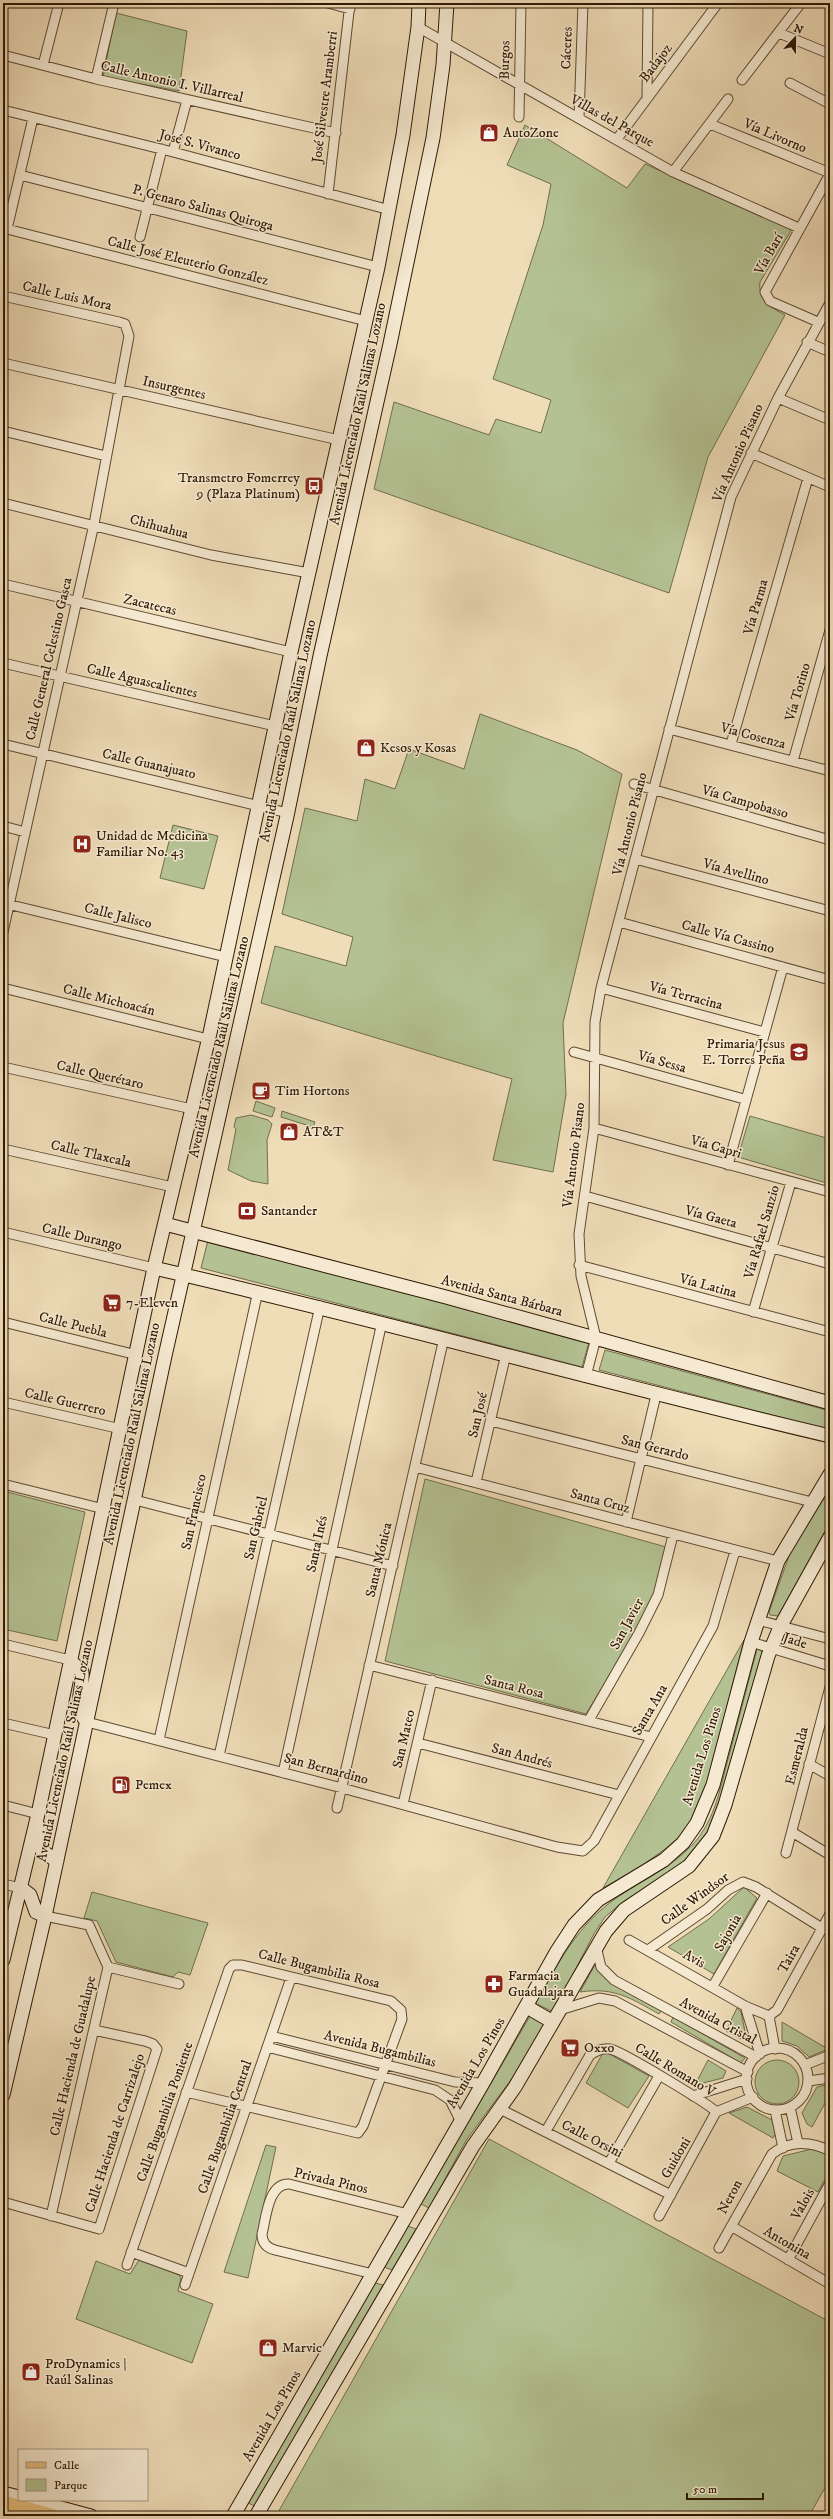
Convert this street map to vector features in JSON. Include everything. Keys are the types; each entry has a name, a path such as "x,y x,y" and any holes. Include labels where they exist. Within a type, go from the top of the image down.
{"main road":[{"name":"Avenida Licenciado Raúl Salinas Lozano","path":"3,1960 38,1814 137,1355 154,1268 208,1039 291,652 378,267 390,210 418,27 419,3"},
{"name":"Avenida Licenciado Raúl Salinas Lozano","path":"3,2095 45,1916 183,1274 288,813 322,649 390,344 432,138 445,41 447,3"},
{"name":"Avenida Santa Bárbara","path":"165,1224 194,1230 596,1338 830,1404"},
{"path":"154,1268 320,1306 506,1354 656,1395 830,1436"},
{"name":"Avenida Los Pinos","path":"235,2511 461,2122 557,1951 574,1925 598,1900 664,1860 691,1833 709,1797 751,1642 778,1561 830,1474"},
{"path":"235,2511 255,2516 473,2146 500,2109 553,2022 596,1946 617,1916 687,1868 713,1836 725,1805 771,1648 780,1627 830,1537"},
{"path":"70,1660 82,1672 78,1705 79,1712 87,1722"},
{"path":"38,1814 42,1851 57,1861"},
{"path":"21,1888 30,1894 36,1912 45,1916"},
{"path":"526,2007 553,2022"},
{"path":"408,2214 429,2219"},
{"path":"373,2274 394,2279"},
{"path":"3,2492 18,2497"},
{"path":"35,2501 91,2516"},
{"path":"3,2503 51,2516"}],"street":[{"path":"43,65 59,3"},
{"path":"96,79 114,3"},
{"path":"328,3 350,6"},
{"name":"Burgos","path":"519,117 521,3"},
{"name":"Cáceres","path":"579,118 583,3"},
{"path":"647,98 648,3"},
{"path":"742,80 801,3"},
{"name":"Badajoz","path":"617,139 716,5"},
{"name":"José Silvestre Aramberri","path":"328,194 350,6"},
{"name":"Villas del Parque","path":"418,27 673,172 799,228"},
{"path":"779,33 830,54"},
{"name":"Calle Antonio I. Villarreal","path":"3,55 96,79 336,133"},
{"path":"790,83 830,104"},
{"path":"673,172 728,99"},
{"path":"173,152 187,100"},
{"name":"José S. Vivanco","path":"3,110 162,149 390,210"},
{"path":"5,229 20,175 33,118"},
{"name":"Vía Livorno","path":"710,124 830,174"},
{"path":"140,237 149,207 162,149"},
{"name":"Vía Barí","path":"818,322 770,301 766,297 767,285 830,174"},
{"name":"P. Genaro Salinas Quiroga","path":"20,175 378,267"},
{"name":"Calle José Eleuterio González","path":"5,229 366,322"},
{"name":"Calle Luis Mora","path":"3,296 125,324"},
{"name":"Vía Antonio Pisano","path":"586,1376 596,1338 580,1265 579,1234 594,1128 596,1058 595,1022 601,988 722,525 739,477 807,342 830,303"},
{"name":"Calle General Celestino Gasca","path":"3,932 6,903 25,832 94,524 129,336 125,324"},
{"path":"807,342 830,352"},
{"name":"Insurgentes","path":"3,363 339,440"},
{"path":"778,398 830,420"},
{"path":"3,431 106,456"},
{"path":"751,453 830,487"},
{"name":"Vía Parma","path":"731,744 808,478"},
{"name":"Chihuahua","path":"3,503 94,524 211,555 309,573"},
{"name":"Zacatecas","path":"3,584 291,652"},
{"name":"Vía Torino","path":"793,761 830,630"},
{"name":"Calle Aguascalientes","path":"3,663 275,726"},
{"name":"Vía Cosenza","path":"669,729 731,744 830,772"},
{"name":"Calle Guanajuato","path":"3,744 258,804 288,813"},
{"name":"Vía Campobasso","path":"634,784 830,840"},
{"path":"3,826 25,832"},
{"name":"Vía Avellino","path":"635,859 830,911"},
{"name":"Calle Jalisco","path":"6,903 226,957"},
{"name":"Calle Vía Cassino","path":"619,922 830,980"},
{"path":"728,1165 744,1100 783,967"},
{"name":"Calle Michoacán","path":"3,988 208,1039"},
{"name":"Vía Terracina","path":"601,988 764,1032"},
{"name":"Vía Sessa","path":"574,1052 744,1100"},
{"name":"Calle Querétaro","path":"3,1067 192,1109"},
{"name":"Vía Capri","path":"594,1128 830,1192"},
{"name":"Calle Tlaxcala","path":"3,1149 173,1187"},
{"name":"Vía Rafael Sanzio","path":"753,1312 791,1182"},
{"name":"Vía Gaeta","path":"585,1196 830,1264"},
{"name":"Calle Durango","path":"3,1232 154,1268"},
{"name":"Vía Latina","path":"580,1265 830,1332"},
{"name":"San Francisco","path":"159,1740 258,1291"},
{"name":"San Gabriel","path":"219,1756 320,1306"},
{"name":"Calle Puebla","path":"3,1322 137,1355"},
{"name":"Santa Inés","path":"283,1773 330,1550 382,1322"},
{"name":"Santa Mónica","path":"337,1808 444,1338"},
{"name":"San José","path":"476,1482 506,1354"},
{"path":"626,1522 656,1395"},
{"name":"Calle Guerrero","path":"3,1402 121,1429"},
{"name":"San Gerardo","path":"491,1420 812,1502"},
{"name":"Santa Cruz","path":"415,1467 778,1561"},
{"path":"3,1484 104,1509"},
{"path":"135,1500 393,1566"},
{"name":"San Javier","path":"589,1720 639,1633 658,1595 673,1535"},
{"name":"Santa Ana","path":"557,1847 577,1852 589,1847 713,1626 735,1551"},
{"name":"Jade","path":"758,1620 830,1639"},
{"name":"Jade","path":"751,1642 830,1666"},
{"path":"3,1644 70,1660"},
{"name":"Santa Rosa","path":"369,1665 651,1737"},
{"name":"San Mateo","path":"403,1804 432,1680"},
{"name":"Esmeralda","path":"786,1853 830,1687"},
{"name":"San Bernardino","path":"87,1722 403,1804 557,1847"},
{"path":"3,1723 55,1735"},
{"name":"San Andrés","path":"418,1743 619,1795"},
{"path":"809,1764 830,1776"},
{"path":"3,1805 38,1814"},
{"path":"792,1832 830,1855"},
{"name":"Calle Windsor","path":"648,1950 707,1909 736,1885 748,1883 822,1928"},
{"path":"3,1884 21,1888"},
{"name":"Sajonia","path":"714,1986 767,1894"},
{"name":"Taira","path":"769,2016 777,2010 830,1914"},
{"name":"Calle Hacienda de Guadalupe","path":"45,1916 89,1925 108,1967 51,2216"},
{"name":"Avis","path":"629,1940 714,1986 745,2006 769,2016"},
{"name":"Avenida Cristal","path":"596,1946 601,1966 607,1974 666,2010 758,2056"},
{"name":"Calle Bugambilia Rosa","path":"228,1969 239,1964 291,1978 391,2001 401,2010 402,2019 386,2064"},
{"path":"108,1967 179,1984"},
{"name":"Calle Bugambilia Poniente","path":"127,2264 228,1969"},
{"name":"Calle Bugambilia Central","path":"185,2284 291,1978"},
{"name":"Avenida Cristal","path":"560,2010 589,2000 608,1999 659,2023 747,2075"},
{"path":"745,2006 758,2056"},
{"name":"Avenida Cristal","path":"659,2023 666,2010"},
{"path":"769,2016 775,2049"},
{"name":"Calle Hacienda de Carrizalejo","path":"51,2216 99,2229 157,2053 156,2046 145,2041 94,2030"},
{"name":"Avenida Bugambilias","path":"271,2036 455,2082 483,2083"},
{"name":"Avenida Bugambilias","path":"268,2047 382,2076 442,2094 454,2105 461,2122"},
{"name":"Calle Romano V","path":"546,2131 583,2065 596,2051 610,2049 617,2051 693,2096 716,2112"},
{"path":"693,2096 747,2075 758,2056 775,2049 792,2052 804,2065 808,2081 806,2092 800,2101 790,2108 775,2110 766,2108 753,2098 747,2075"},
{"path":"804,2065 830,2054"},
{"path":"186,2092 354,2134 362,2130 386,2064"},
{"path":"609,2163 659,2076"},
{"path":"808,2081 830,2078"},
{"path":"716,2112 753,2098"},
{"path":"790,2108 798,2144"},
{"name":"Calle Orsini","path":"500,2109 671,2195"},
{"path":"775,2110 784,2148 798,2144 814,2144 830,2151"},
{"name":"Guidoni","path":"659,2216 716,2112"},
{"name":"Neron","path":"719,2248 767,2160 776,2151 784,2148"},
{"name":"Valois","path":"788,2260 830,2183"},
{"name":"Privada Pinos","path":"373,2274 267,2247 263,2241 262,2234 274,2192 280,2186 289,2184 408,2214"},
{"path":"3,2202 51,2216"},
{"name":"Antonina","path":"731,2226 830,2284"},
{"path":"131,2252 189,2273"}],"green space":[{"path":"116,13 187,31 179,91 103,77"},
{"path":"525,125 627,188 645,164 792,229 760,282 761,294 766,303 785,315 708,457 669,593 374,489 394,402 489,435 496,419 541,433 551,400 493,379 543,225 551,184 507,165"},
{"path":"480,714 577,750 622,774 563,1023 566,1095 553,1172 493,1160 512,1079 261,1003 275,946 346,966 353,937 282,914 305,808 357,821 365,779 395,789 409,749 464,769"},
{"path":"173,825 218,836 204,889 160,878"},
{"path":"256,1101 275,1108 272,1117 253,1111"},
{"path":"282,1111 315,1122 313,1127 281,1117"},
{"path":"251,1115 268,1120 272,1124 267,1140 268,1184 251,1181 228,1170 236,1129 234,1127 236,1118"},
{"path":"750,1116 830,1139 830,1184 738,1157"},
{"path":"208,1240 589,1342 582,1367 201,1268"},
{"path":"605,1350 830,1411 830,1430 599,1370"},
{"path":"425,1479 666,1547 651,1605 586,1714 385,1661"},
{"path":"830,1489 830,1522 778,1616 770,1615 769,1612 790,1553"},
{"path":"3,1491 85,1512 57,1641 3,1629"},
{"path":"744,1640 707,1784 696,1815 678,1838 665,1849 640,1867 603,1888"},
{"path":"757,1649 763,1652 715,1825 684,1862 624,1901 605,1917 595,1932 553,2012 535,2003 566,1951 595,1915 618,1897 679,1857 699,1837 705,1828 715,1807"},
{"path":"744,1887 757,1898 714,1974 668,1947 709,1919"},
{"path":"92,1892 208,1923 190,1975 178,1972 173,1977 116,1962 97,1921 84,1918"},
{"path":"597,1961 601,1972 662,2009 659,2014 622,1995 603,1991 580,1992"},
{"path":"737,2008 741,2012 746,2036 741,2039 726,2031"},
{"path":"530,2016 545,2024 519,2069 467,2139 429,2208 421,2204"},
{"path":"673,2017 745,2058 741,2063 671,2022"},
{"path":"782,2022 828,2049 809,2057 797,2046 782,2041"},
{"path":"604,2051 649,2076 628,2108 586,2083"},
{"path":"708,2060 726,2071 723,2078 695,2085"},
{"path":"777,2060 789,2064 795,2070 799,2082 795,2094 789,2100 777,2104 765,2100 759,2094 755,2082 759,2070 765,2064"},
{"path":"830,2084 830,2094 812,2127 807,2124 802,2113 817,2087"},
{"path":"747,2107 772,2120 776,2133 773,2138 729,2113"},
{"path":"489,2139 830,2322 830,2479 809,2516 276,2516"},
{"path":"266,2145 276,2147 248,2278 224,2272"},
{"path":"816,2148 830,2157 830,2170 818,2192 777,2171 783,2156"},
{"path":"408,2226 416,2229 392,2270 384,2267"},
{"path":"139,2260 179,2275 181,2278 178,2291 213,2304 192,2363 76,2319 96,2261 130,2274"},
{"path":"375,2283 383,2285 255,2506 248,2503"}],"place":[{"name":"AutoZone","path":"489,133"},
{"name":"Transmetro Fomerrey 9 (Plaza Platinum)","path":"314,486"},
{"name":"Kesos y Kosas","path":"366,748"},
{"name":"Unidad de Medicina Familiar No. 43","path":"82,844"},
{"name":"Primaria Jesus E. Torres Peña","path":"799,1052"},
{"name":"Tim Hortons","path":"261,1091"},
{"name":"AT&T","path":"289,1132"},
{"name":"Santander","path":"247,1211"},
{"name":"7-Eleven","path":"112,1303"},
{"name":"Pemex","path":"121,1785"},
{"name":"Farmacia Guadalajara","path":"494,1984"},
{"name":"Oxxo","path":"570,2048"},
{"name":"Marvic","path":"268,2348"},
{"name":"ProDynamics | Raúl Salinas","path":"31,2372"}]}
